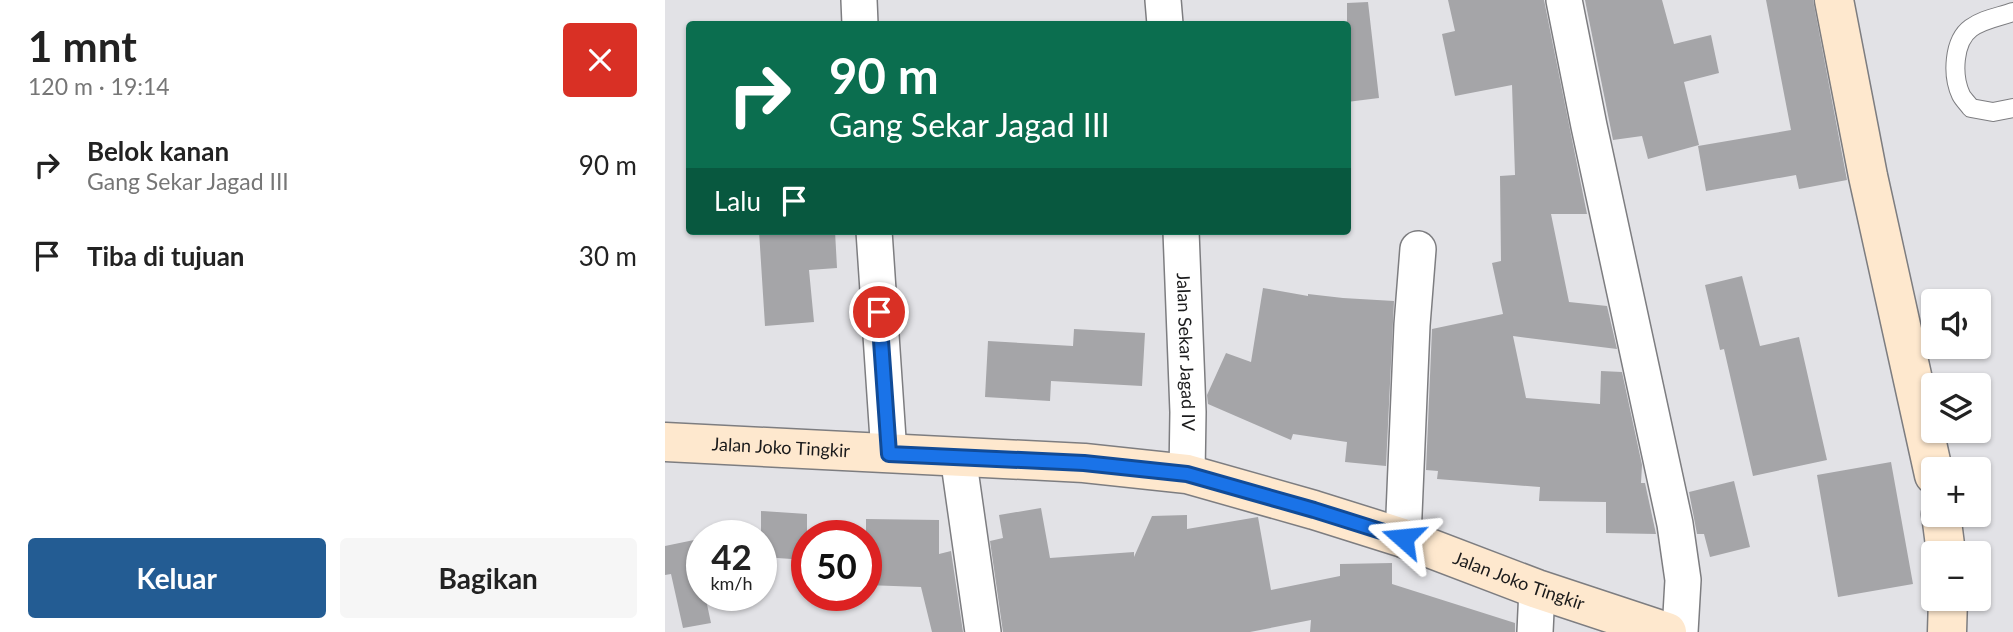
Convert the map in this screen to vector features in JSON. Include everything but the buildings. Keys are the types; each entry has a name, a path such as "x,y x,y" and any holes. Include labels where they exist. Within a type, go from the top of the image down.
{"main road":[{"path":"1834,0 1870,189 1930,457"},
{"name":"Jalan Joko Tingkir","path":"665,442 1084,463 1187,474 1403,538 1537,589 1667,632"},
{"path":"1947,632 1948,611"}],"street":[{"path":"859,0 860,21"},
{"path":"1163,0 1164,21"},
{"path":"1565,0 1589,126 1675,524 1683,580 1680,632"},
{"path":"874,235 889,454"},
{"name":"Jalan Sekar Jagad IV","path":"1181,235 1188,412 1187,474"},
{"path":"1403,538 1418,248"},
{"path":"958,456 983,632"},
{"path":"1535,632 1537,589"}],"lane":[{"path":"2013,12 1969,29 1959,43 1955,73 1961,94 1971,108 1993,112 2013,108"}],"route":[{"path":"879,312 889,454 1084,463 1187,474 1403,538"}]}
